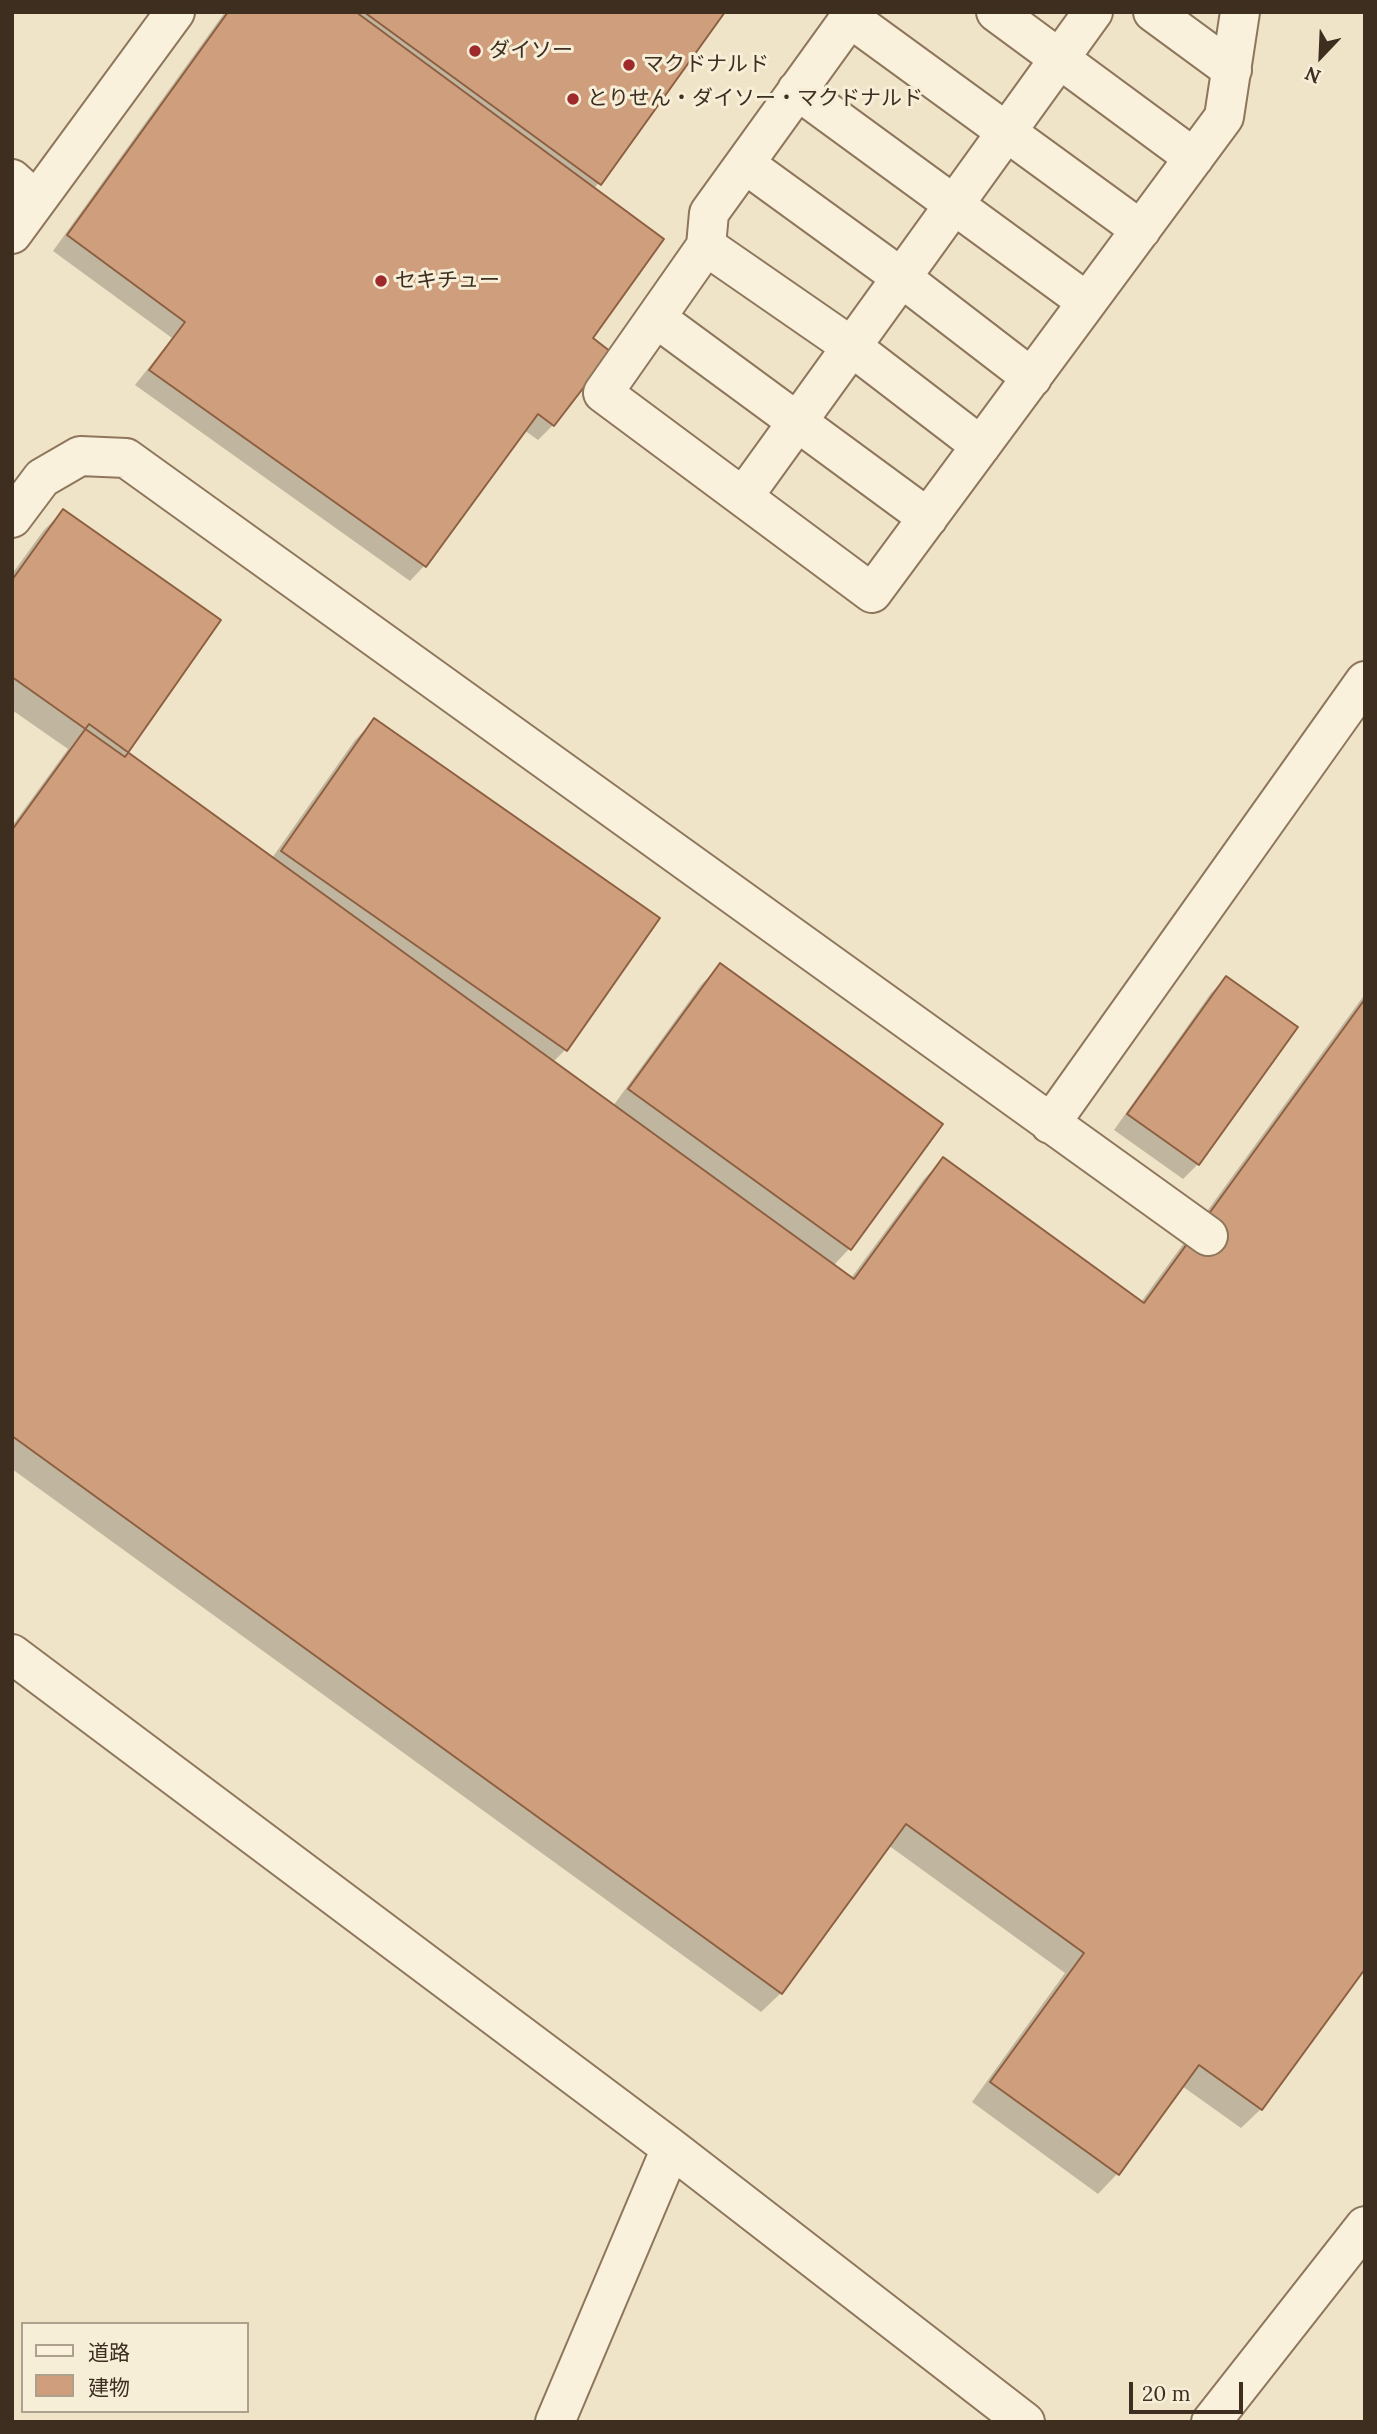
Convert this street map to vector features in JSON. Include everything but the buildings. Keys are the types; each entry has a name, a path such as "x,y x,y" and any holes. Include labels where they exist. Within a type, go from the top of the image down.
{"street":[{"path":"12,234 24,190 175,12"},
{"path":"996,12 1194,158"},
{"path":"743,498 1093,12"},
{"path":"1153,12 1231,70"},
{"path":"1141,230 852,15 709,213 706,246 603,393 872,593 1141,230 1224,117 1240,12"},
{"path":"797,90 1087,302"},
{"path":"745,164 902,278 1031,378"},
{"path":"706,246 852,347 981,446"},
{"path":"656,318 928,518"},
{"path":"12,518 42,478 80,456 126,458 1208,1236"},
{"path":"1050,1124 1365,681"},
{"path":"12,1654 671,2148 1025,2422"},
{"path":"555,2422 671,2148"},
{"path":"1211,2422 1365,2226"}],"place":[{"name":"ダイソー","path":"475,51"},
{"name":"マクドナルド","path":"629,65"},
{"name":"とりせん・ダイソー・マクドナルド","path":"573,99"},
{"name":"セキチュー","path":"381,281"}]}
